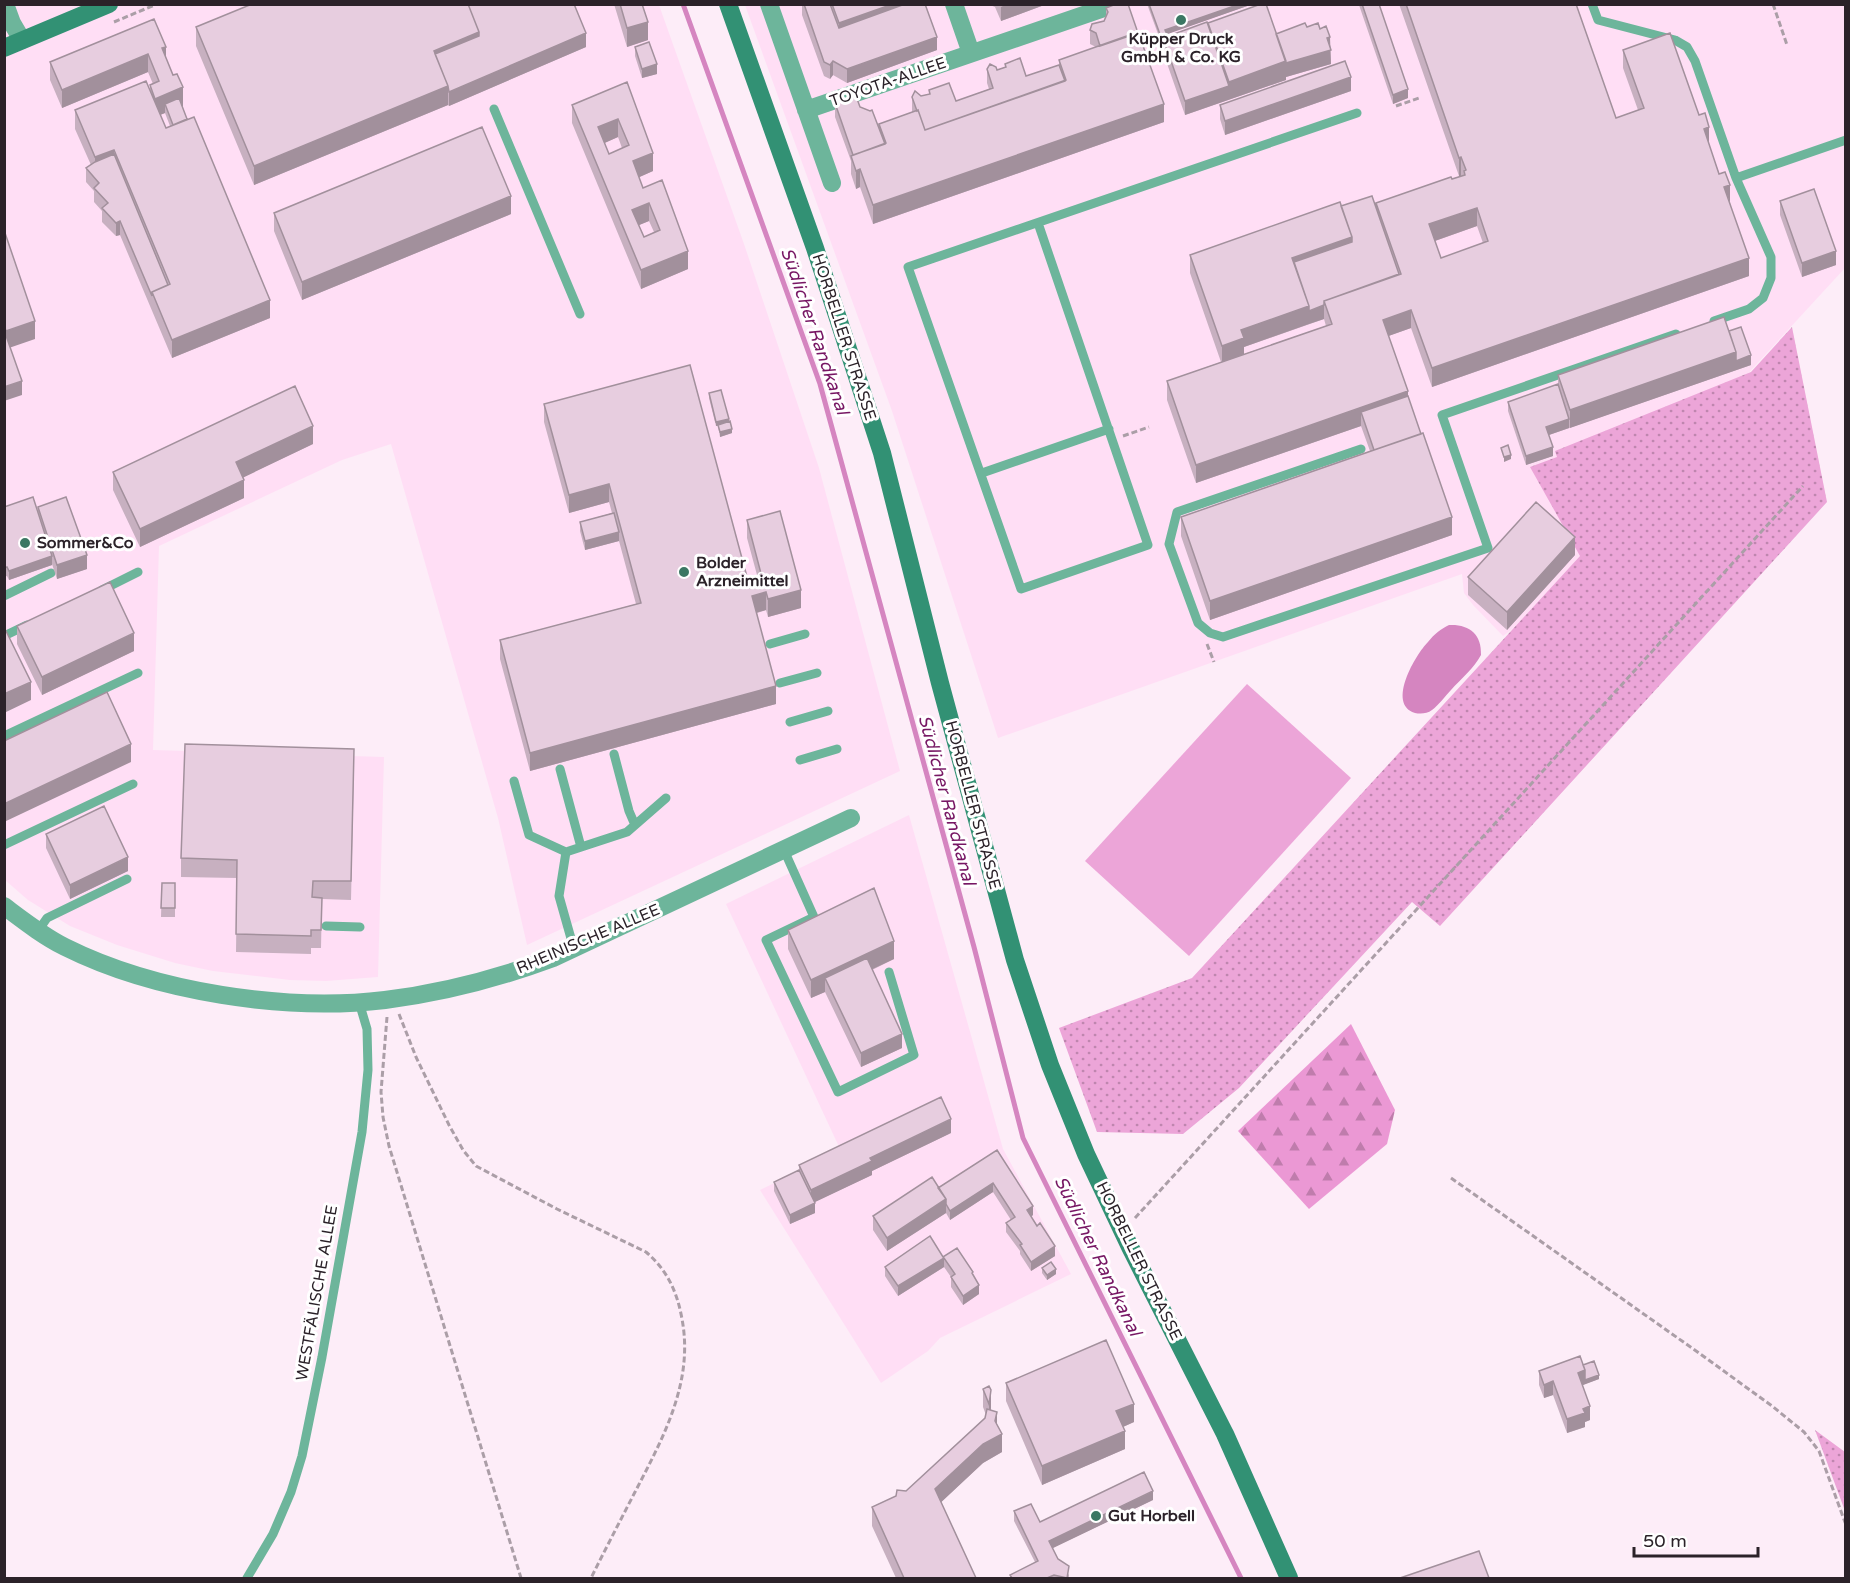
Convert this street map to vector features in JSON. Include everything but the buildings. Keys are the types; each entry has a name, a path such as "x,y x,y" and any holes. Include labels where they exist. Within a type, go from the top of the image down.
{"main road":[{"path":"4,48 109,4"},
{"name":"HORBELLER STRASSE","path":"728,4 815,248 882,453 940,683 1015,960 1050,1065 1086,1154 1226,1434 1289,1578"}],"street":[{"path":"5,4 22,40"},
{"path":"769,4 832,183"},
{"path":"954,4 971,54"},
{"name":"TOYOTA-ALLEE","path":"806,110 1107,7"},
{"name":"RHEINISCHE ALLEE","path":"4,906 38,931 100,962 192,989 303,1004 389,999 484,981 574,949 851,818"}],"lane":[{"path":"1592,4 1598,20 1675,40 1687,47 1695,61 1736,178 1771,257 1772,278 1763,298 1749,309 1705,324"},
{"path":"494,109 580,314"},
{"path":"1038,223 1148,545 1021,589 908,267 1357,113"},
{"path":"1736,178 1845,140"},
{"path":"1361,449 1177,512 1169,544 1198,623 1210,633 1223,637 1488,548 1442,415 1683,332"},
{"path":"981,473 1108,429"},
{"path":"97,592 138,572"},
{"path":"4,596 51,573"},
{"path":"4,636 35,621"},
{"path":"770,644 805,634"},
{"path":"4,736 138,673"},
{"path":"780,683 817,673"},
{"path":"790,722 828,711"},
{"path":"800,760 837,749"},
{"path":"614,754 635,825"},
{"path":"560,768 581,847"},
{"path":"514,781 529,835 566,852 627,832 666,798"},
{"path":"4,845 133,784"},
{"path":"784,850 819,915 766,940 838,1092 914,1055 889,972"},
{"path":"566,852 559,896 574,949"},
{"path":"38,931 47,918 127,879"},
{"path":"326,926 360,927"},
{"name":"WESTFÄLISCHE ALLEE","path":"247,1578 273,1534 291,1492 302,1456 322,1357 362,1132 368,1060 367,1029 358,1002"}],"path":[{"path":"1773,4 1786,45"},
{"path":"1396,106 1419,98"},
{"path":"1112,439 1149,427"},
{"path":"1123,1231 1803,486"},
{"path":"389,999 381,1092 389,1146 521,1578"},
{"path":"389,999 448,1125 476,1166 646,1252 656,1261 673,1284 680,1305 686,1344 678,1398 661,1441 591,1578"},
{"path":"1451,1178 1699,1353 1804,1432 1819,1451 1845,1526"}],"shaded area":[{"path":"4,5 659,5 744,244 819,468 900,771 527,945 498,818 391,444 342,460 159,546 153,750 384,757 378,977 326,981 290,980 213,971 175,963 117,945 70,926 28,900 5,880"},
{"path":"745,5 1845,5 1845,268 1514,628 1503,636 1464,593 1462,574 998,738 892,411"},
{"path":"1792,327 1827,502 1440,926 1412,902 1239,1088 1183,1134 1097,1132 1059,1028 1192,978 1580,556 1530,467 1557,457 1555,451 1751,372"},
{"path":"1449,625 1463,626 1473,632 1479,641 1481,655 1435,708 1426,713 1415,713 1407,708 1403,700 1406,679 1423,648 1435,634"},
{"path":"1247,684 1351,778 1189,956 1085,861"},
{"path":"909,815 1003,1149 1071,1274 940,1338 928,1351 881,1383 760,1190 841,1151 726,904"},
{"path":"1815,1430 1845,1452 1845,1511"}],"green space":[{"path":"1351,1024 1395,1110 1387,1144 1309,1209 1238,1131"}],"waterway":[{"name":"Südlicher Randkanal","path":"683,4 820,384 974,947 1023,1138 1241,1578"}],"place":[{"name":"Küpper Druck GmbH & Co. KG","path":"1181,20"},
{"name":"Sommer&Co","path":"25,543"},
{"name":"Bolder Arzneimittel","path":"684,572"},
{"name":"Gut Horbell","path":"1096,1516"}]}
